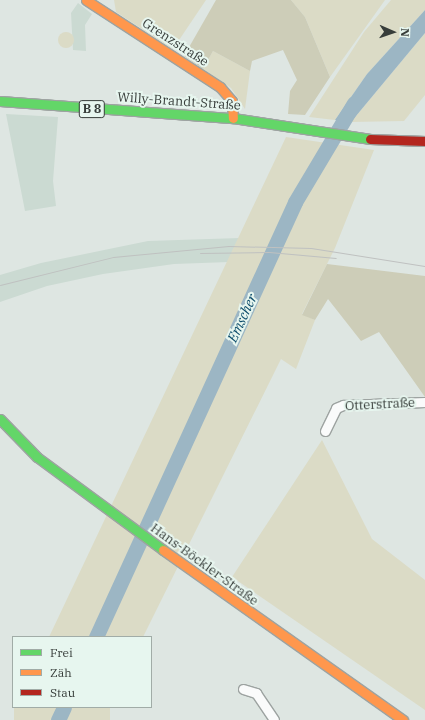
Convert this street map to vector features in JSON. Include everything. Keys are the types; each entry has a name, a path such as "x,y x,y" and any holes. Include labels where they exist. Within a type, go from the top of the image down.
{"main road":[{"name":"Grenzstraße","path":"86,0 224,91 232,101 233,118"},
{"name":"Willy-Brandt-Straße","path":"0,101 33,105 233,118 311,130 425,143"},
{"name":"B 8","path":"0,105 33,105"},
{"name":"Willy-Brandt-Straße","path":"356,135 425,134"},
{"name":"Hans-Böckler-Straße","path":"0,420 37,457 123,522 403,720"}],"street":[{"name":"Otterstraße","path":"326,431 336,408 343,405 425,402"},
{"path":"244,689 256,692 274,720"}],"shaded area":[{"path":"78,3 92,14 85,25 86,51 73,50 71,13"},
{"path":"6,114 58,117 53,181 56,206 25,211"},
{"path":"240,238 229,262 174,264 103,274 47,286 0,302 0,275 41,263 148,241"}],"green space":[{"path":"114,0 206,0 173,49 116,12"},
{"path":"216,0 291,0 305,17 330,77 305,115 288,114 290,91 297,80 283,50 252,61 250,71 213,51 203,69 184,56"},
{"path":"291,0 385,0 330,77 305,17"},
{"path":"391,0 425,0 425,10 367,74 335,120 309,117 364,32"},
{"path":"66,32 72,34 74,40 72,46 66,48 60,46 58,40 60,34"},
{"path":"425,33 425,95 404,121 351,122"},
{"path":"213,51 250,71 245,109 231,88 203,69"},
{"path":"286,137 374,150 335,248 302,314 315,320 296,369 281,359 143,636 49,636"},
{"path":"327,264 425,276 425,397 379,332 361,341 328,299 315,320 302,315"},
{"path":"322,440 372,539 425,580 425,710 232,577"},
{"path":"14,708 110,708 110,720 14,720"}],"water":[{"path":"425,10 425,33 351,122 335,120 367,74"}],"waterway":[{"name":"Emscher","path":"96,636 295,202 354,103"},
{"name":"Emscher","path":"58,720 64,708"}],"tram line":[{"path":"0,285 113,257 228,246 311,248 425,266"},
{"path":"200,253 269,252 336,258"}],"traffic: fast":[{"path":"0,101 233,118 370,139"},
{"path":"0,419 37,457 163,550"}],"traffic: slow":[{"path":"86,0 220,87 232,101 233,118"},
{"path":"163,550 403,720"}],"traffic: jam":[{"path":"370,139 425,141"}]}
